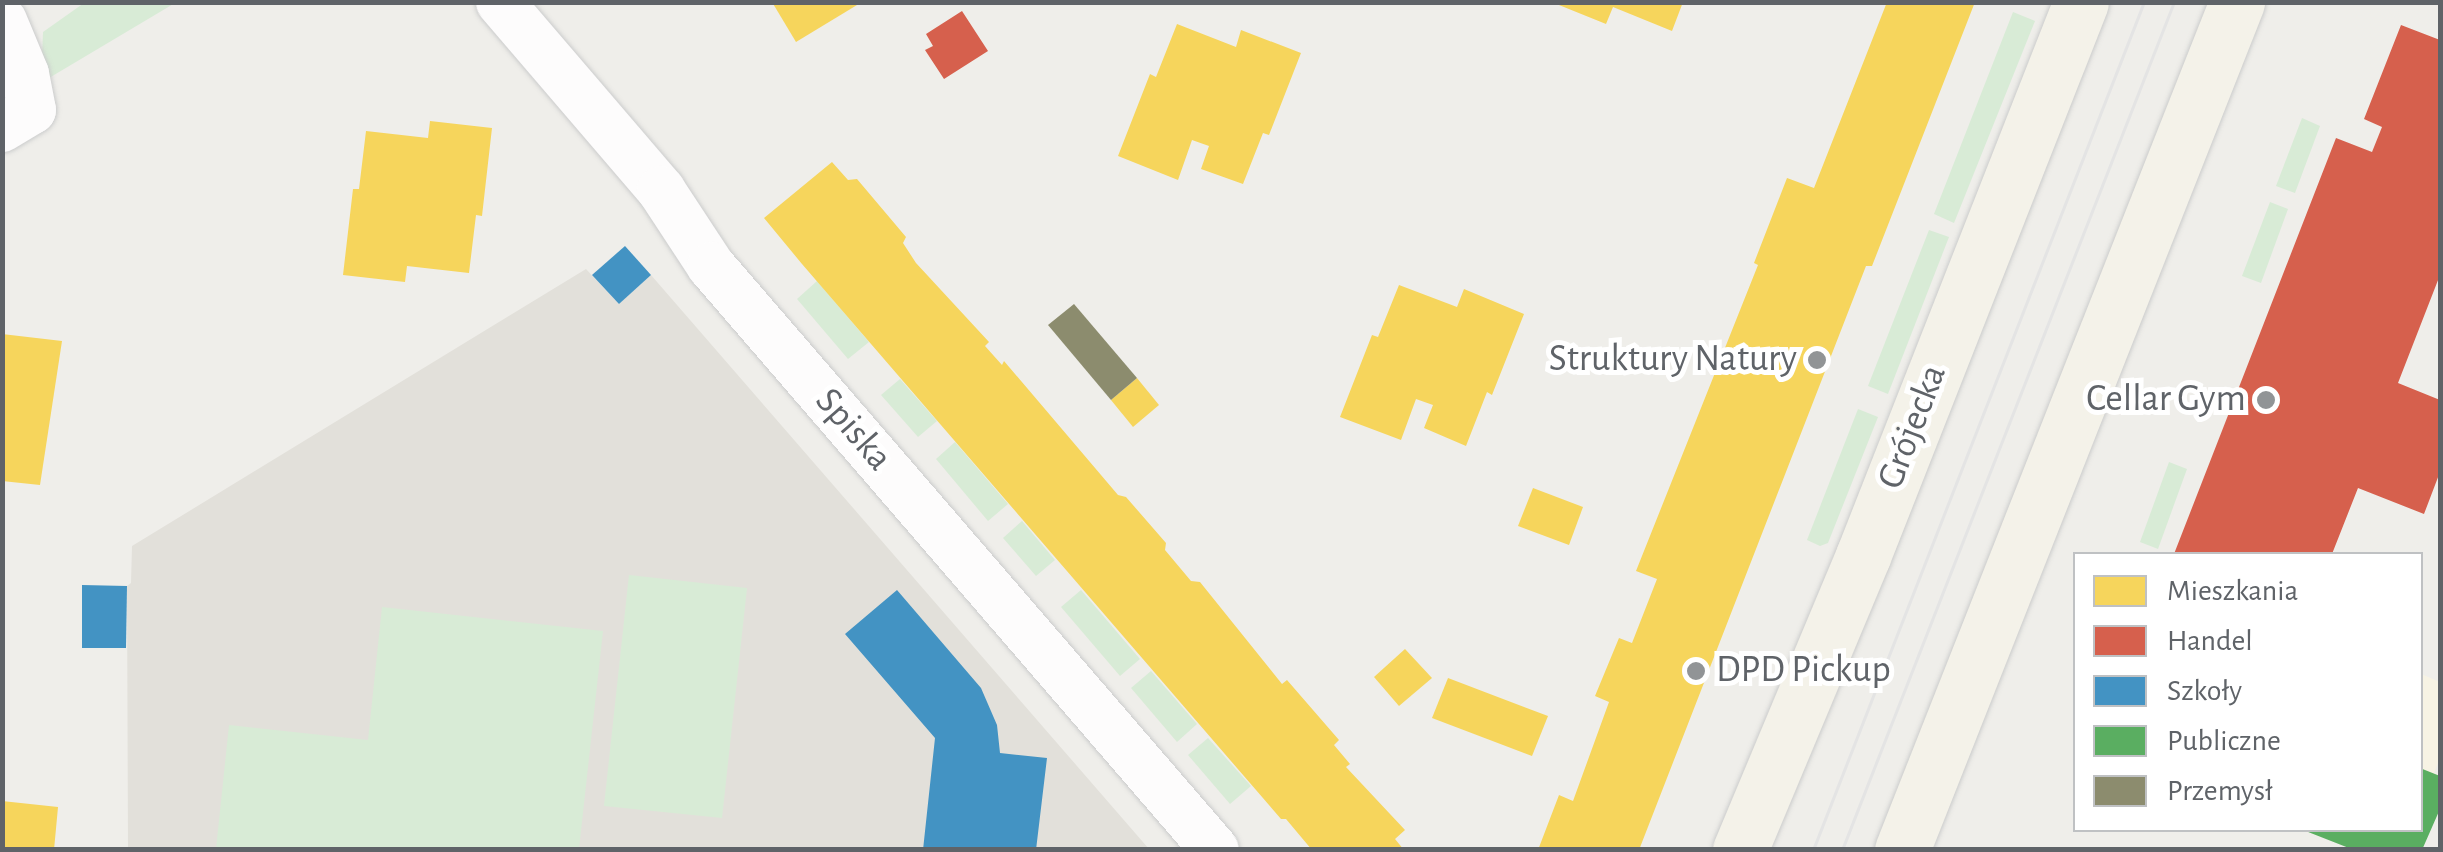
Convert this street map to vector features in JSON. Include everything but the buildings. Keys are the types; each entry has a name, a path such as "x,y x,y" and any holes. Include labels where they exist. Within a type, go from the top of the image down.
{"main road":[{"name":"Grójecka","path":"1740,850 1862,556 2080,2"},
{"path":"1902,850 2237,2"}],"street":[{"path":"2,128 32,110 26,74 3,21 33,2"},
{"name":"Spiska","path":"500,2 661,190 711,266 1215,850"}],"shaded area":[{"path":"586,269 619,304 651,275 1149,849 128,849 127,586 131,583 132,546"},
{"path":"2423,675 2440,682 2440,758 2434,773 2440,776 2440,809 2422,849 2354,849 2307,832 2423,832"}],"green space":[{"path":"84,3 175,3 49,78 42,56 43,32"},
{"path":"2013,12 2035,21 1954,223 1934,214"},
{"path":"2302,118 2320,126 2295,193 2276,186"},
{"path":"2270,202 2288,209 2261,283 2242,276"},
{"path":"1929,230 1949,237 1888,394 1868,386"},
{"path":"817,281 869,342 848,359 797,299"},
{"path":"900,379 937,421 918,437 881,395"},
{"path":"1858,409 1878,417 1828,543 1820,546 1807,540"},
{"path":"955,442 1008,504 988,521 936,459"},
{"path":"2169,462 2187,469 2158,549 2140,542"},
{"path":"1022,521 1055,560 1036,576 1003,538"},
{"path":"629,575 747,588 722,818 604,806"},
{"path":"1081,590 1140,659 1120,676 1061,607"},
{"path":"382,607 603,631 579,849 216,849 229,725 368,740"},
{"path":"1151,671 1197,724 1177,742 1131,688"},
{"path":"1208,738 1251,786 1230,804 1188,755"}],"tram line":[{"path":"1813,850 2144,2"},
{"path":"1842,850 2174,2"}],"place":[{"name":"Struktury Natury","path":"1817,360"},
{"name":"Cellar Gym","path":"2266,400"},
{"name":"DPD Pickup","path":"1696,671"}]}
